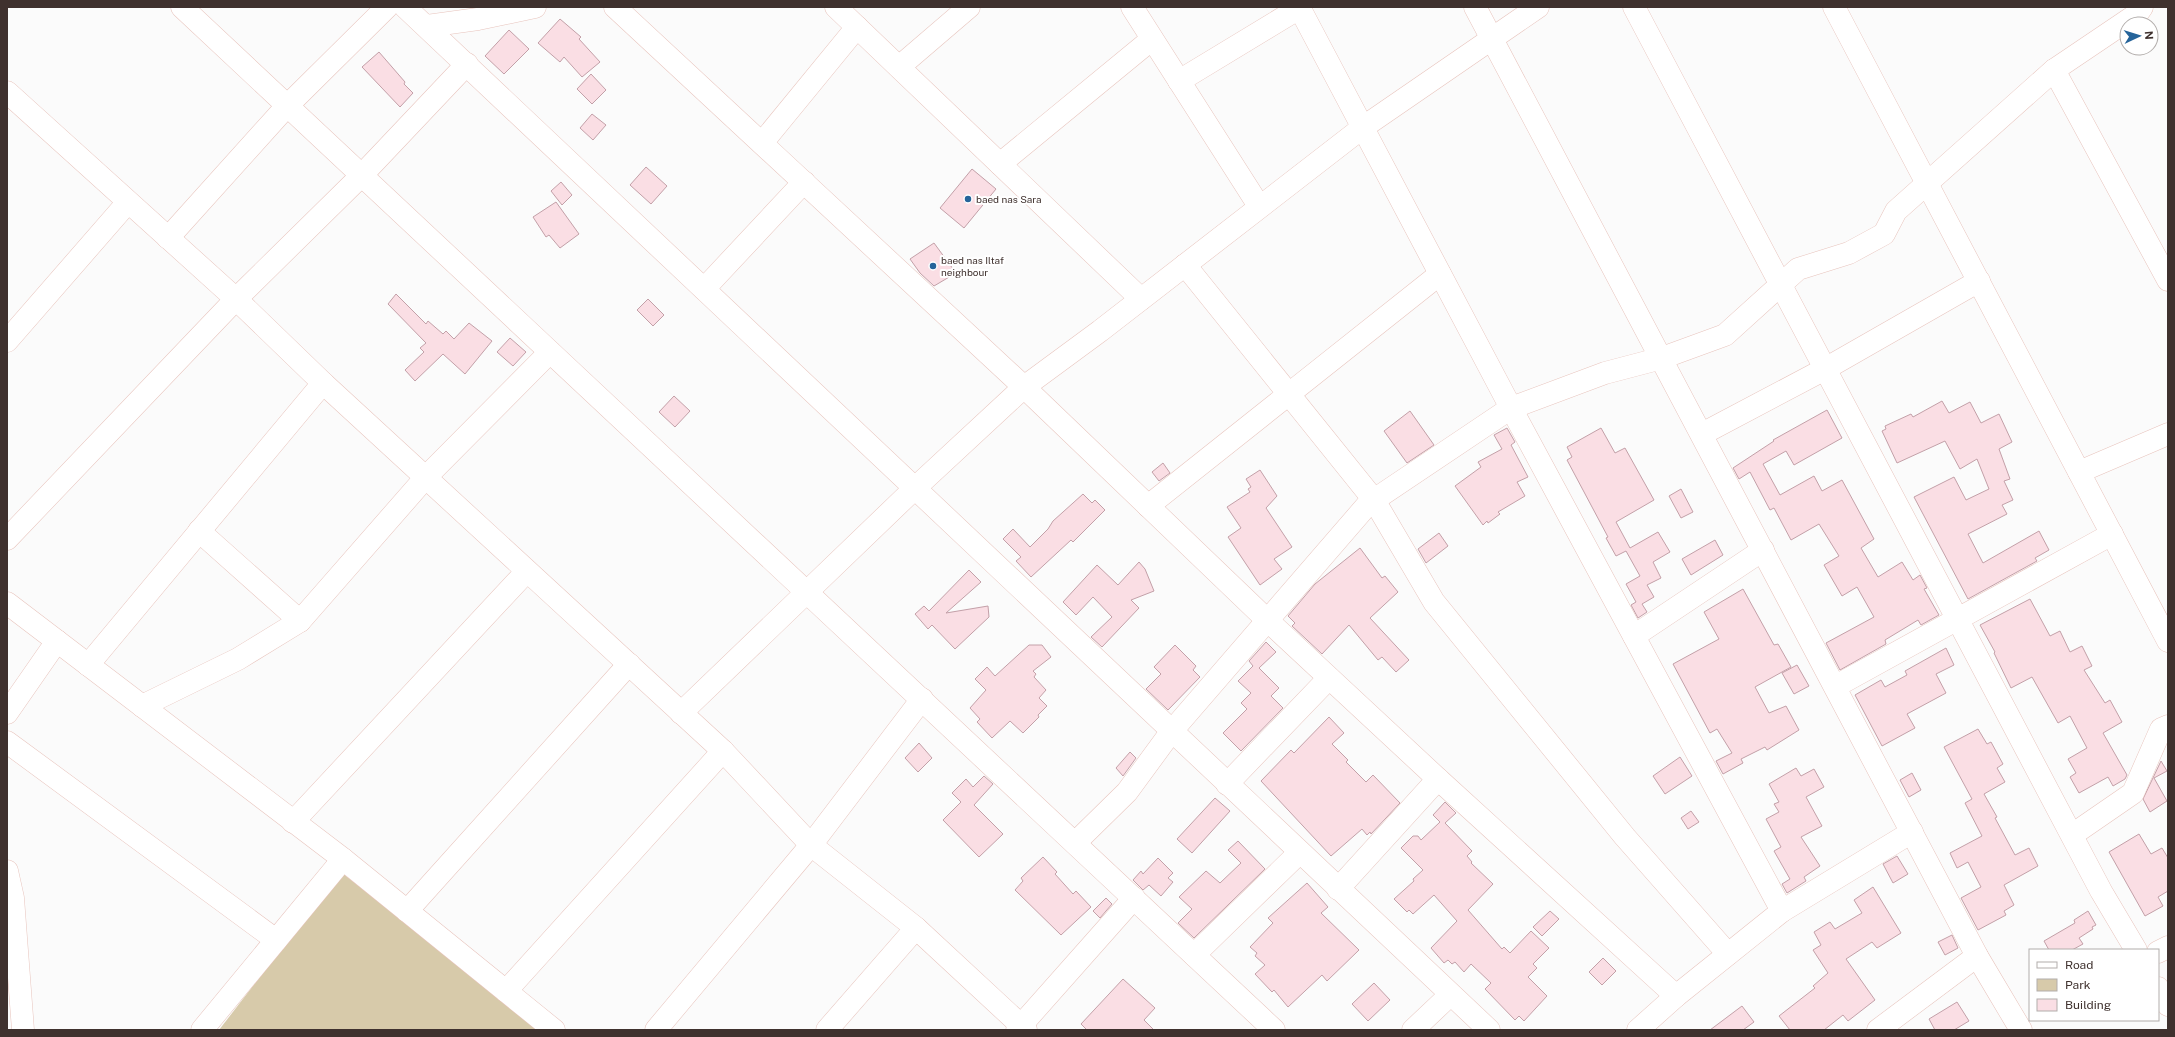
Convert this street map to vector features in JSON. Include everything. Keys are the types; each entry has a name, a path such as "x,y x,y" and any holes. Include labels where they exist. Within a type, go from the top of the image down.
{"street":[{"path":"182,7 286,107 808,592 1274,1030"},
{"path":"168,238 286,107 387,7"},
{"path":"405,7 427,26 1299,853 1489,1030"},
{"path":"427,26 471,20 535,7"},
{"path":"615,7 1024,387 1266,619 1438,779 1676,996"},
{"path":"836,7 1141,299"},
{"path":"899,67 969,7"},
{"path":"1132,7 1259,206"},
{"path":"1179,81 1300,7 1362,128 1511,408 1782,911"},
{"path":"1475,7 1493,38 1836,686 1977,956 2026,1026"},
{"path":"681,713 914,489 1024,387 1141,299 1259,206 1362,128 1538,7"},
{"path":"1634,7 2101,891 2135,949"},
{"path":"1834,7 2168,641"},
{"path":"1075,843 1126,792 1171,732 1266,619 1368,504 1511,408 1605,373 1662,358 1725,334 1798,269 1849,253 1884,234 1896,211 2054,70 2137,14 2142,7"},
{"path":"762,143 857,27"},
{"path":"1000,164 1152,39"},
{"path":"7,539 236,299 361,176 467,64"},
{"path":"2054,70 2168,280"},
{"path":"7,92 236,299 323,383 723,751 811,844 916,928 1021,1029 1134,898"},
{"path":"704,289 804,182"},
{"path":"7,341 128,202"},
{"path":"1185,264 1374,500 1434,602 1625,838 1728,954"},
{"path":"1148,506 1440,274"},
{"path":"1702,434 1825,369 1979,281"},
{"path":"142,706 238,659 300,621 426,477 550,352"},
{"path":"88,665 323,383"},
{"path":"2079,472 2168,434"},
{"path":"200,531 300,621"},
{"path":"1836,686 2112,534"},
{"path":"1634,636 1763,550"},
{"path":"293,822 527,571"},
{"path":"7,603 343,859 554,1030"},
{"path":"7,713 57,641"},
{"path":"407,912 629,664"},
{"path":"1227,784 1330,678"},
{"path":"656,1030 811,844 922,699"},
{"path":"2072,835 2133,793 2162,729 2168,726"},
{"path":"7,742 276,940"},
{"path":"506,991 723,751"},
{"path":"1338,889 1438,779"},
{"path":"1638,1030 1676,996 1782,911 1912,832"},
{"path":"1194,955 1299,853"},
{"path":"202,1030 343,859"},
{"path":"7,871 13,898 24,1030"},
{"path":"827,1030 916,928"},
{"path":"2159,952 2168,947"},
{"path":"1878,1030 1977,956"},
{"path":"2159,990 2168,1004"},
{"path":"1413,1030 1450,995"}],"green space":[{"path":"341,872 542,1030 219,1030"}],"building":[{"path":"560,19 581,37 579,39 600,62 582,77 564,57 560,62 538,43"},
{"path":"509,30 529,49 504,74 485,56"},
{"path":"379,52 413,93 400,107 362,67"},
{"path":"591,74 606,90 592,104 577,89"},
{"path":"592,114 606,125 593,140 580,128"},
{"path":"646,167 667,186 651,204 630,185"},
{"name":"baed nas Sara","path":"972,169 996,189 964,228 940,208"},
{"path":"561,182 572,195 562,205 551,191"},
{"path":"556,202 579,234 560,248 549,235 546,237 533,217"},
{"name":"baed nas Iltaf neighbour","path":"934,243 956,273 934,286 920,273 910,259"},
{"path":"396,294 426,324 428,321 443,334 446,331 454,339 469,323 492,341 465,374 443,354 415,381 405,370 424,352 420,348 426,343 388,304"},
{"path":"648,299 664,315 653,326 637,310"},
{"path":"510,338 526,352 513,366 497,352"},
{"path":"674,396 690,411 675,427 659,412"},
{"path":"1942,401 1949,413 1970,402 1981,423 1999,414 2012,442 1999,449 2010,479 2004,481 2013,500 2002,505 2007,514 1968,534 1983,563 2039,531 2049,550 2035,558 2037,561 1968,599 1914,497 1954,477 1966,500 1989,489 1977,459 1960,469 1945,441 1897,463 1882,431 1886,429 1885,426 1911,414 1913,417"},
{"path":"1827,410 1842,438 1794,465 1786,451 1763,464 1780,495 1814,476 1822,491 1842,480 1874,539 1861,548 1878,577 1902,562 1913,580 1920,575 1927,588 1924,589 1939,615 1921,625 1918,620 1885,640 1886,644 1840,670 1826,643 1874,617 1857,587 1842,596 1824,565 1839,556 1819,524 1791,540 1774,508 1770,510 1750,472 1739,479 1733,468 1774,441 1773,440"},
{"path":"1410,411 1434,445 1407,463 1384,431"},
{"path":"1507,428 1515,442 1511,445 1528,477 1517,482 1525,496 1498,512 1500,514 1483,525 1455,486 1481,467 1478,462 1502,449 1494,435"},
{"path":"1601,428 1615,453 1625,448 1654,500 1616,522 1630,548 1658,532 1670,552 1653,562 1661,578 1647,585 1654,597 1642,604 1647,612 1638,618 1631,605 1636,602 1626,584 1640,576 1626,551 1616,556 1606,538 1608,537 1567,460 1572,457 1567,447"},
{"path":"1163,463 1170,473 1159,481 1152,472"},
{"path":"1260,470 1277,496 1266,508 1292,547 1274,559 1282,569 1260,585 1228,537 1241,528 1227,507 1250,492 1248,489 1251,487 1246,479"},
{"path":"1681,489 1693,512 1681,518 1669,496"},
{"path":"1083,494 1092,503 1095,500 1105,510 1073,542 1071,540 1031,577 1016,561 1021,557 1003,539 1013,529 1030,547 1048,529 1053,521"},
{"path":"1439,533 1448,546 1426,563 1418,549"},
{"path":"1715,540 1723,555 1691,575 1682,559"},
{"path":"1360,548 1382,578 1385,576 1398,592 1370,618 1409,660 1396,672 1382,657 1378,660 1349,625 1322,654 1292,626 1295,623 1288,616 1315,584"},
{"path":"1139,562 1145,569 1154,591 1131,600 1139,608 1102,647 1091,637 1112,617 1093,597 1076,615 1063,602 1097,565 1118,585"},
{"path":"969,570 981,582 946,613 988,606 989,617 955,649 932,625 928,629 915,614 924,606 929,611"},
{"path":"1743,589 1774,645 1778,644 1791,667 1755,687 1769,713 1786,706 1799,730 1767,750 1765,747 1741,759 1743,763 1723,774 1716,761 1732,753 1717,729 1710,733 1673,664 1719,639 1704,612"},
{"path":"2030,599 2050,636 2060,631 2070,652 2082,646 2092,666 2084,670 2105,703 2110,700 2122,722 2103,733 2127,775 2125,779 2113,786 2108,777 2079,793 2070,777 2076,773 2068,759 2087,748 2070,716 2058,723 2032,677 2011,688 1994,653 1995,652 1980,625"},
{"path":"1266,642 1276,652 1259,668 1279,688 1271,696 1283,708 1241,751 1223,733 1247,709 1241,703 1251,693 1238,681 1253,666 1249,661"},
{"path":"1029,645 1042,645 1051,657 1033,671 1036,674 1034,677 1046,690 1039,698 1047,706 1038,715 1039,717 1023,733 1010,721 992,738 977,722 980,719 970,708 986,690 975,679 987,667 995,676"},
{"path":"1175,645 1196,666 1193,670 1200,677 1168,710 1146,689 1161,674 1154,667"},
{"path":"1946,648 1954,665 1936,674 1946,693 1907,714 1915,728 1882,746 1855,695 1881,680 1885,687 1907,675 1905,671"},
{"path":"1797,665 1809,686 1794,694 1782,673"},
{"path":"1329,717 1344,733 1332,744 1348,760 1346,762 1366,782 1373,775 1400,803 1371,834 1370,832 1367,835 1362,829 1331,856 1261,781 1291,750 1294,753"},
{"path":"1978,729 1987,744 1991,742 2003,764 1997,768 2005,782 1984,794 2015,855 2029,848 2038,866 2004,885 2014,905 2004,911 2006,915 1978,930 1961,898 1981,887 1968,862 1957,868 1950,853 1982,836 1965,803 1972,799 1944,747"},
{"path":"919,743 932,758 918,772 905,758"},
{"path":"1130,752 1136,758 1123,776 1116,768"},
{"path":"1680,757 1692,776 1665,794 1653,776"},
{"path":"2161,761 2167,771 2154,778 2167,801 2150,812 2143,799"},
{"path":"1796,768 1801,776 1814,769 1824,787 1806,797 1822,826 1801,837 1820,866 1804,877 1806,881 1787,893 1782,884 1790,879 1774,851 1781,847 1766,819 1779,812 1774,804 1779,802 1769,784"},
{"path":"1912,773 1921,790 1909,797 1900,780"},
{"path":"984,776 993,784 974,805 1003,834 979,857 943,820 961,802 952,793 966,779 973,787"},
{"path":"1215,798 1230,811 1192,853 1177,839"},
{"path":"1445,802 1456,813 1445,823 1472,851 1467,856 1472,862 1471,863 1493,884 1468,910 1502,949 1504,947 1510,953 1531,931 1549,948 1533,964 1537,968 1528,977 1547,996 1524,1021 1519,1016 1515,1020 1485,989 1491,983 1471,964 1464,972 1455,962 1452,964 1448,960 1444,963 1431,948 1457,921 1434,895 1413,914 1409,910 1407,912 1394,899 1414,881 1413,879 1423,870 1401,848 1413,836 1418,836 1421,840 1440,822 1433,815"},
{"path":"1691,811 1699,822 1688,829 1681,818"},
{"path":"2139,834 2151,854 2162,848 2168,858 2168,891 2158,897 2163,906 2145,916 2109,852"},
{"path":"1238,841 1265,869 1194,938 1178,923 1192,909 1179,897 1206,871 1220,883 1241,863 1228,850"},
{"path":"1897,856 1908,874 1893,883 1883,864"},
{"path":"1043,857 1057,872 1055,874 1073,894 1076,891 1091,907 1061,935 1015,890 1023,881 1021,878"},
{"path":"1158,858 1173,873 1168,878 1173,882 1161,896 1149,885 1143,890 1133,880 1141,871 1143,874"},
{"path":"1307,883 1328,907 1321,913 1359,950 1327,981 1322,975 1288,1007 1274,990 1272,992 1255,974 1265,965 1255,956 1257,953 1250,947 1273,923 1268,918"},
{"path":"1873,887 1901,933 1877,948 1872,942 1846,959 1875,1000 1848,1021 1843,1015 1824,1030 1790,1030 1779,1016 1815,988 1813,986 1828,973 1813,950 1821,945 1814,932 1830,922 1835,929 1862,913 1854,900"},
{"path":"1106,898 1112,904 1100,918 1093,911"},
{"path":"1550,911 1559,919 1542,936 1533,927"},
{"path":"2088,911 2096,925 2092,927 2093,929 2079,938 2083,944 2074,949 2048,949 2044,941 2075,923 2074,920"},
{"path":"1952,935 1958,948 1945,955 1938,942"},
{"path":"1603,958 1616,971 1602,985 1589,972"},
{"path":"1123,979 1155,1008 1144,1020 1154,1030 1087,1030 1081,1024"},
{"path":"1374,983 1390,1000 1368,1021 1352,1004"},
{"path":"1957,1002 1969,1021 1954,1030 1935,1030 1929,1019"},
{"path":"1742,1006 1754,1022 1743,1030 1710,1030"}],"place":[{"name":"baed nas Sara","path":"968,199"},
{"name":"baed nas Iltaf neighbour","path":"933,266"}]}
